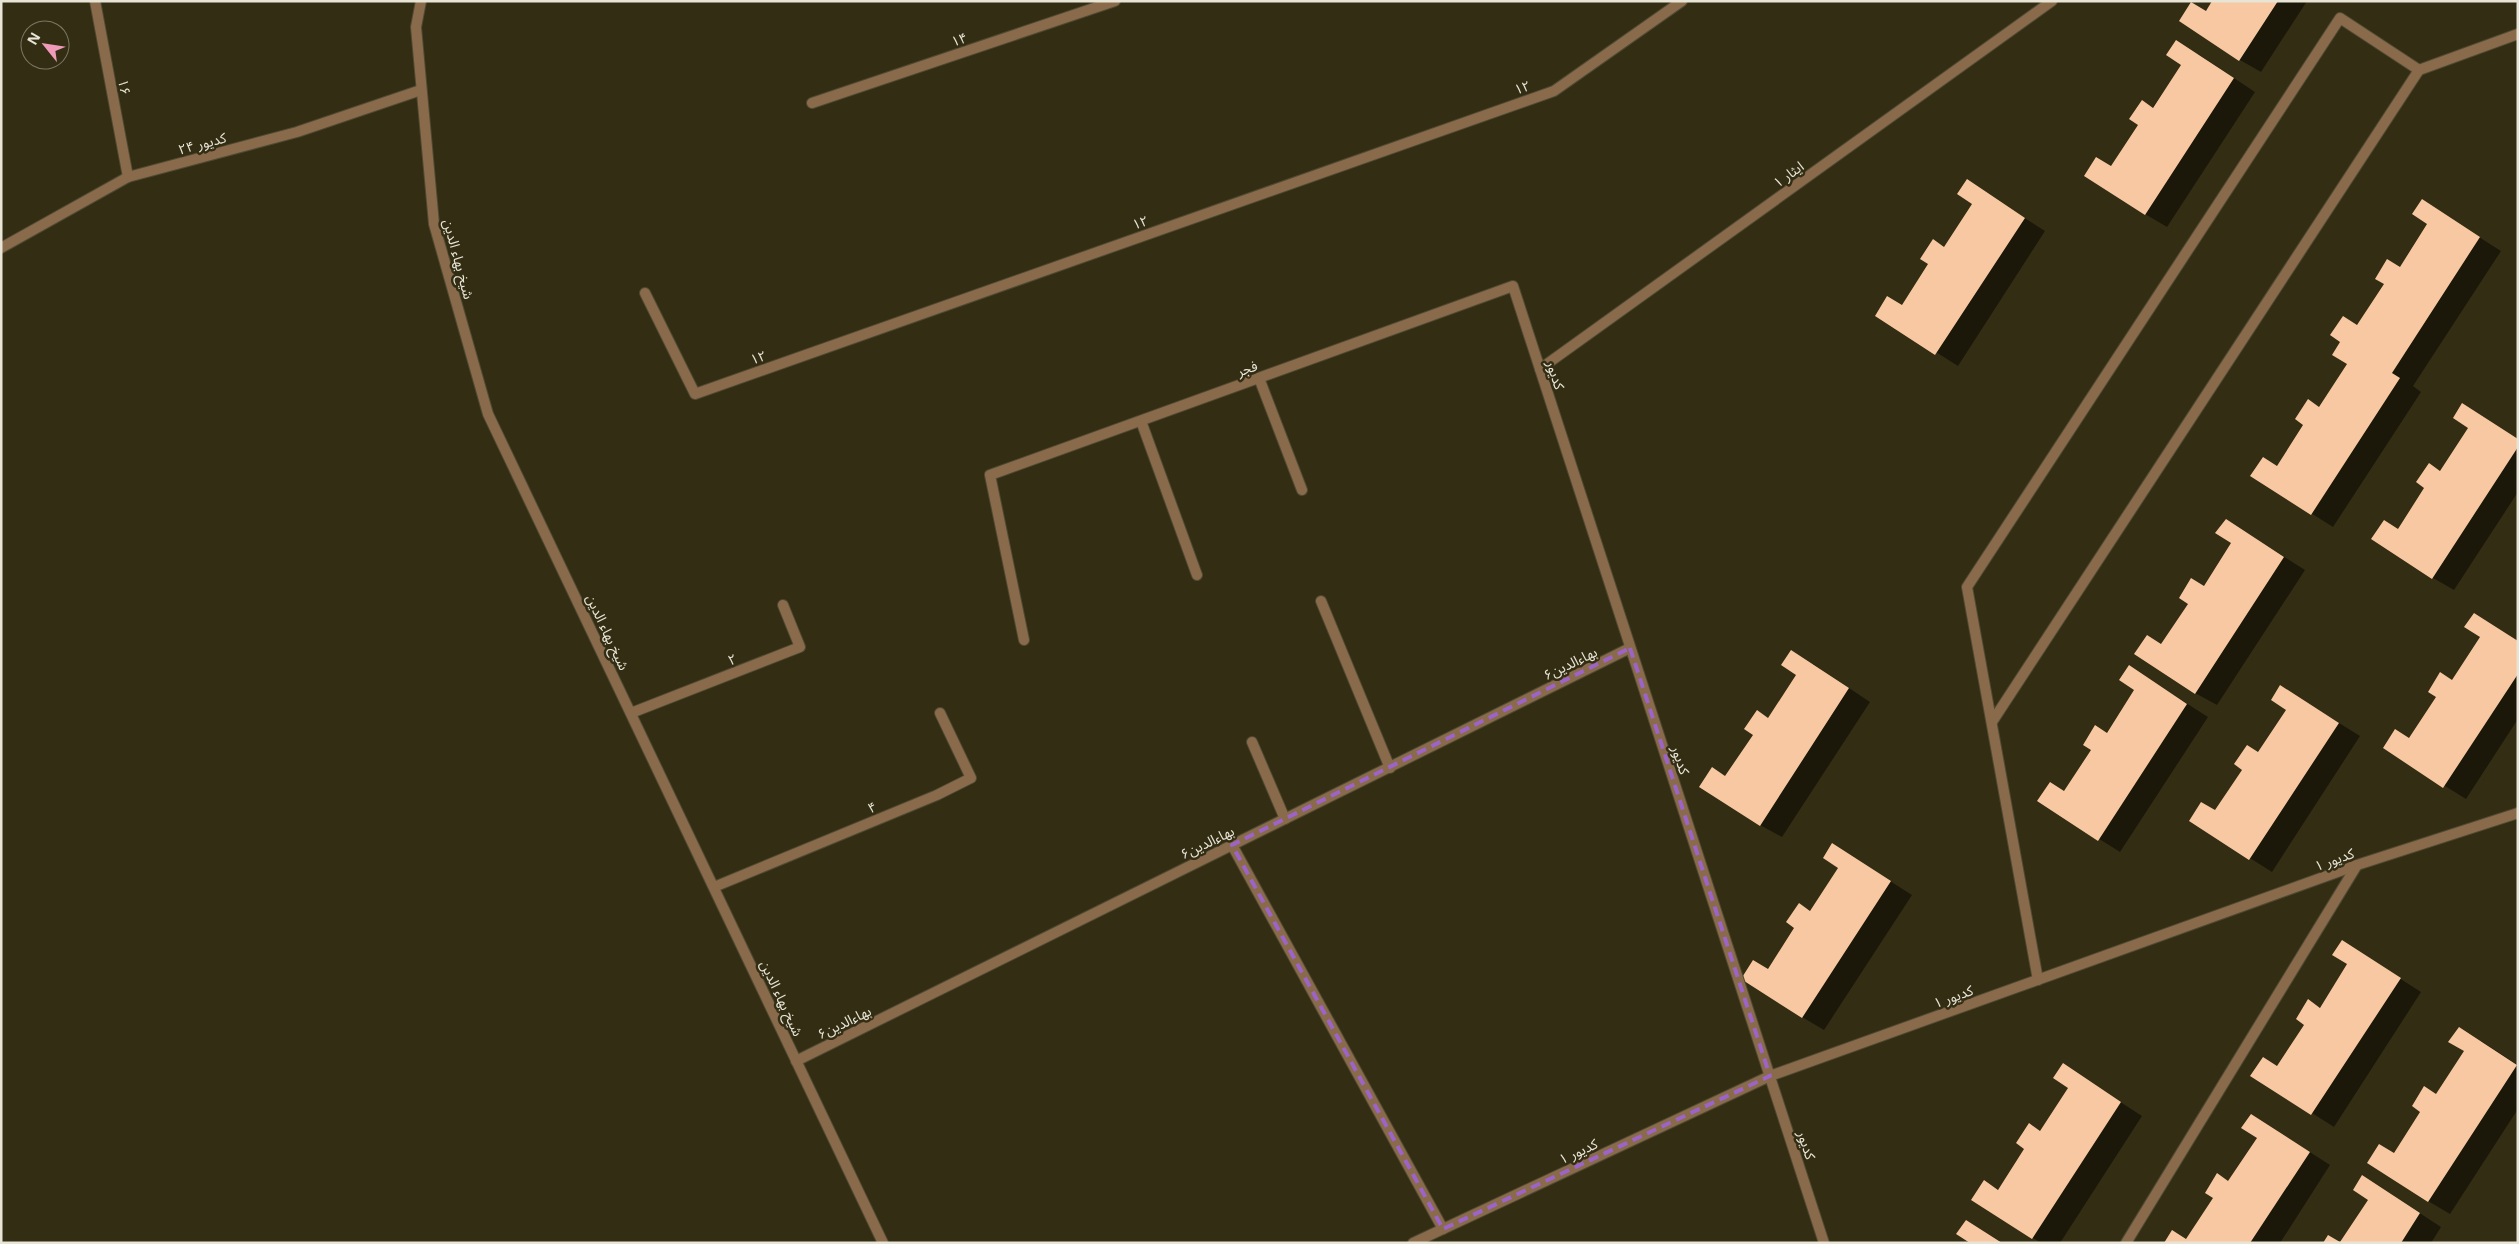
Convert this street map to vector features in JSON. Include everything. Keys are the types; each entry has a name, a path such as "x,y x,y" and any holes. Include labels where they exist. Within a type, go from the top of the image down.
{"street":[{"name":"۱۶","path":"95,1 128,177"},
{"name":"شیخ بهاء الدین","path":"421,1 416,27 434,224 488,414 883,1243"},
{"name":"۱۴","path":"812,103 1115,1"},
{"name":"۱۲","path":"645,293 695,394 1554,91 1682,1"},
{"name":"ایثار ۱","path":"1540,370 2052,1"},
{"path":"2038,980 1967,587 2340,18 2419,70"},
{"path":"1992,722 2419,70 2518,34"},
{"name":"کدیور ۲۴","path":"1,248 128,177 297,132 421,90"},
{"name":"کدیور","path":"1513,286 1824,1243"},
{"name":"فجر","path":"1024,640 990,476 1513,286"},
{"path":"1259,378 1302,490"},
{"path":"1142,421 1197,575"},
{"path":"1321,601 1390,768"},
{"name":"۲","path":"631,713 800,647 783,605"},
{"name":"۶بهاءالدين","path":"796,1060 1630,648"},
{"name":"۴","path":"714,887 937,795 971,778 940,713"},
{"path":"1252,742 1285,820"},
{"name":"کدیور ۱","path":"1413,1243 1770,1076 2357,865 2518,813"},
{"path":"1232,845 1443,1229"},
{"path":"2126,1243 2357,865"}],"highlighted area":[{"path":"1630,648 1770,1076 1443,1229 1232,845"}],"building":[{"path":"2212,1 2278,1 2239,61 2179,21 2191,2 2206,11"},
{"path":"2176,40 2234,78 2145,215 2084,176 2096,157 2111,166 2138,125 2129,119 2142,100 2153,108 2181,65 2166,55"},
{"path":"1967,179 2025,218 1935,355 1875,316 1887,296 1902,305 1928,264 1920,259 1933,239 1944,247 1972,204 1957,194"},
{"path":"2422,199 2480,237 2392,373 2400,378 2311,515 2250,476 2263,457 2277,466 2303,425 2295,419 2308,399 2319,407 2347,364 2332,355 2340,342 2330,335 2343,316 2357,325 2384,284 2375,279 2387,259 2400,267 2427,224 2412,214"},
{"path":"2462,403 2518,439 2518,447 2432,579 2371,539 2384,520 2398,529 2424,488 2416,482 2429,463 2440,471 2468,428 2453,418"},
{"path":"2226,519 2284,557 2195,694 2134,654 2147,635 2161,644 2188,604 2179,598 2191,578 2204,586 2231,543 2215,533"},
{"path":"2474,613 2518,641 2518,674 2443,788 2383,748 2395,729 2409,738 2436,697 2428,692 2440,672 2452,680 2480,637 2464,627"},
{"path":"1791,650 1849,688 1760,826 1699,787 1712,767 1725,776 1753,735 1744,729 1757,710 1768,718 1796,675 1781,665"},
{"path":"2129,665 2187,704 2098,841 2037,801 2050,782 2064,791 2091,750 2083,745 2095,725 2107,733 2134,690 2119,680"},
{"path":"2280,685 2339,723 2249,860 2189,821 2201,802 2215,810 2242,770 2234,764 2247,745 2258,752 2286,710 2271,700"},
{"path":"1832,843 1891,881 1802,1018 1741,979 1753,960 1768,969 1794,928 1786,922 1799,903 1810,911 1838,868 1823,858"},
{"path":"2342,940 2401,978 2311,1115 2250,1076 2263,1057 2277,1066 2304,1025 2296,1019 2308,999 2320,1008 2347,964 2332,955"},
{"path":"2459,1027 2517,1065 2428,1202 2367,1163 2379,1144 2394,1153 2420,1112 2412,1106 2424,1086 2436,1094 2464,1051 2448,1042"},
{"path":"2063,1063 2121,1102 2032,1239 1971,1200 1984,1180 1998,1190 2024,1149 2016,1143 2029,1123 2040,1131 2068,1088 2053,1078"},
{"path":"2251,1114 2310,1152 2250,1243 2164,1243 2172,1230 2186,1239 2213,1198 2205,1193 2217,1173 2228,1181 2257,1138 2241,1128"},
{"path":"2362,1175 2420,1213 2401,1243 2323,1243 2328,1235 2340,1242 2368,1200 2353,1190"},
{"path":"1966,1220 2002,1243 1970,1243 1956,1234"}]}
